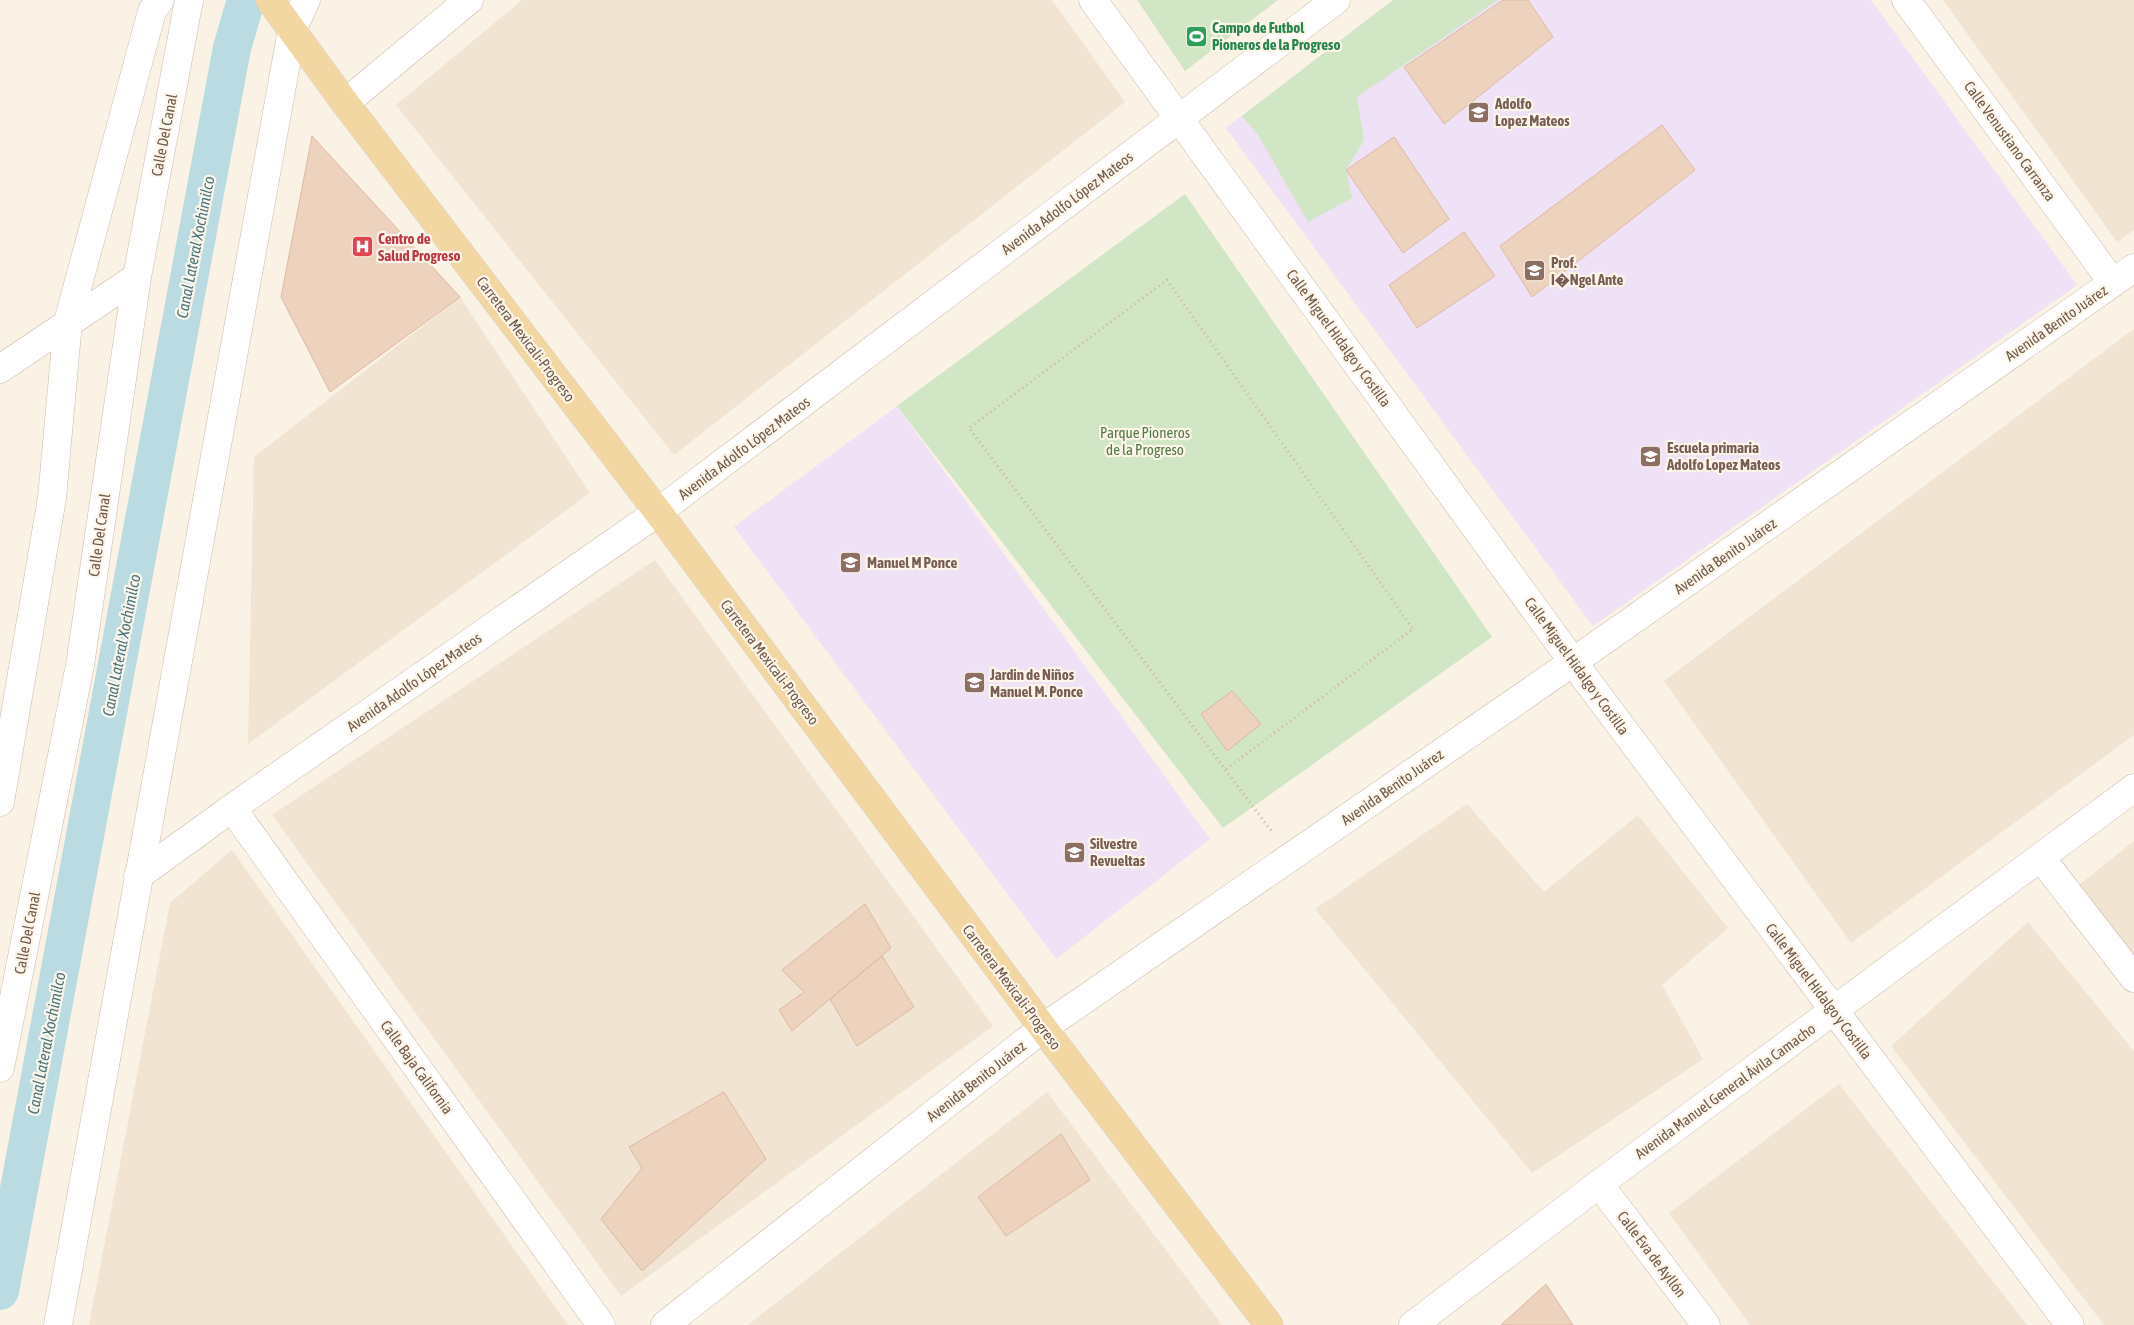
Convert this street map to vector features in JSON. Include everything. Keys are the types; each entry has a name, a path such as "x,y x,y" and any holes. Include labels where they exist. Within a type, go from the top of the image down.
{"main road":[{"name":"Carretera Mexicali-Progreso","path":"270,0 345,103 658,512 1043,1028 1269,1325"}],"street":[{"path":"0,802 52,498 68,322 152,11 160,0"},
{"name":"Calle Del Canal","path":"0,1068 80,665 137,277 189,0"},
{"path":"58,1325 292,30 306,0"},
{"path":"345,103 469,0"},
{"name":"Calle Miguel Hidalgo y Costilla","path":"1093,0 1573,662 2070,1325"},
{"name":"Avenida Adolfo López Mateos","path":"138,876 232,808 658,512 1336,0"},
{"name":"Calle Venustiano Carranza","path":"1906,0 2124,275"},
{"name":"Avenida Benito Juárez","path":"665,1325 1043,1028 1573,662 2124,275"},
{"path":"0,369 137,277"},
{"name":"Avenida Manuel General Ávila Camacho","path":"1413,1325 2134,788"},
{"name":"Calle Baja California","path":"232,808 601,1325"},
{"path":"2041,858 2134,978"},
{"name":"Calle Eva de Ayllón","path":"1600,1184 1706,1325"}],"path":[{"path":"1226,769 1413,629 1167,280 968,428 1291,858"}],"shaded area":[{"path":"522,0 1052,0 1125,102 674,455 396,105"},
{"name":"Escuela primaria Adolfo Lopez Mateos","path":"1393,0 1871,0 2077,285 1593,626 1226,128"},
{"path":"1943,0 2134,0 2134,230 2117,242"},
{"path":"460,297 590,493 248,744 254,457"},
{"path":"2134,329 2134,735 1851,943 1664,681"},
{"name":"Jardin de Niños Manuel M. Ponce","path":"897,406 1210,839 1056,959 734,527"},
{"path":"655,560 993,1026 621,1296 272,815"},
{"path":"1467,804 1544,892 1638,815 1728,928 1662,985 1703,1059 1532,1173 1315,909"},
{"path":"2134,841 2134,957 2075,888"},
{"path":"232,850 568,1325 89,1325 170,903"},
{"path":"2028,922 2134,1051 2134,1325 2104,1325 1891,1046"},
{"path":"1839,1084 2027,1325 1750,1325 1669,1213"},
{"path":"1047,1092 1222,1325 748,1325"}],"green space":[{"name":"Campo de Futbol Pioneros de la Progreso","path":"1137,0 1278,0 1185,71"},
{"path":"1393,0 1498,0 1357,97 1364,140 1346,170 1352,198 1308,222 1258,135 1242,116"},
{"name":"Parque Pioneros de la Progreso","path":"1185,194 1492,637 1223,828 897,406"}],"building":[{"path":"1503,0 1528,0 1553,37 1444,124 1404,67"},
{"path":"1662,125 1695,170 1532,297 1500,246"},
{"name":"Centro de Salud Progreso","path":"312,136 460,297 330,392 281,297"},
{"path":"1394,137 1449,219 1403,253 1346,170"},
{"path":"1464,232 1495,276 1417,328 1389,285"},
{"path":"1232,691 1261,724 1227,751 1201,714"},
{"path":"865,904 891,948 792,1031 779,1010 804,992 782,970"},
{"path":"882,956 914,1007 857,1046 830,999"},
{"path":"724,1092 766,1159 642,1271 601,1219 642,1168 629,1147"},
{"path":"1061,1134 1090,1180 1006,1236 978,1197"},
{"path":"1546,1284 1573,1325 1501,1325"}],"waterway":[{"name":"Canal Lateral Xochimilco","path":"0,1291 232,48 246,0"}],"place":[{"name":"Campo de Futbol Pioneros de la Progreso","path":"1196,36"},
{"name":"Adolfo Lopez Mateos","path":"1479,112"},
{"name":"Centro de Salud Progreso","path":"362,247"},
{"name":"Prof. I�Ngel Ante","path":"1535,271"},
{"name":"Escuela primaria Adolfo Lopez Mateos","path":"1651,456"},
{"name":"Manuel M Ponce","path":"851,562"},
{"name":"Jardin de Niños Manuel M. Ponce","path":"974,683"},
{"name":"Silvestre Revueltas","path":"1074,852"}]}
